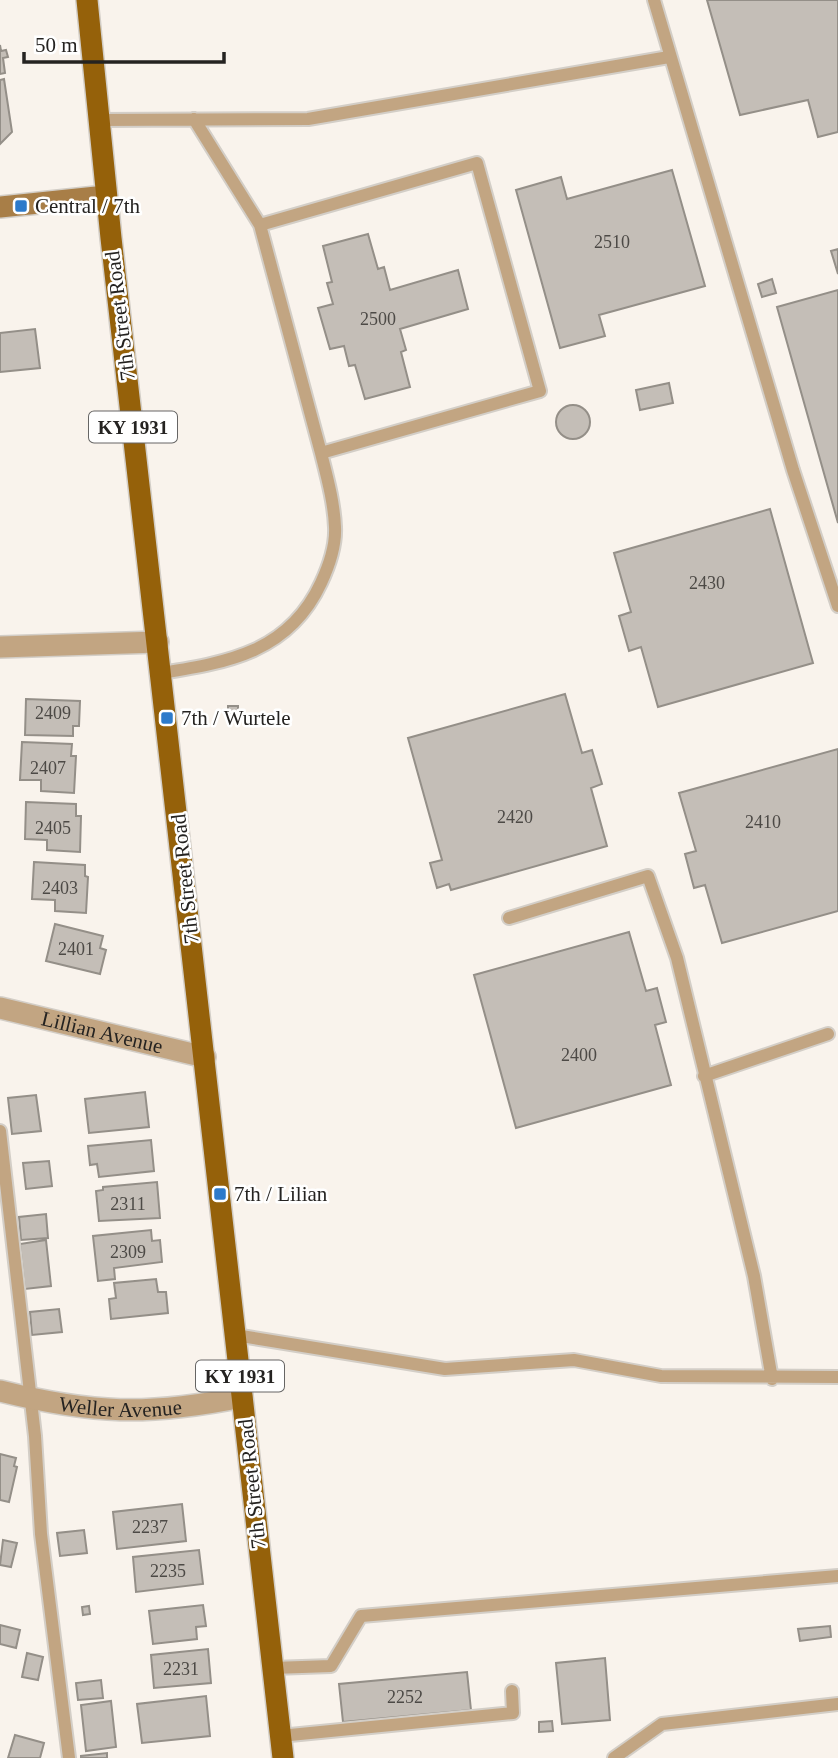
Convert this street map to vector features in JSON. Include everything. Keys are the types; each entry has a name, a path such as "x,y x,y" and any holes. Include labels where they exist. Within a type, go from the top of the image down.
{"main road":[{"name":"7th Street Road","path":"87,0 106,196 283,1758"}],"street":[{"path":"0,207 106,196"},
{"path":"0,646 158,642"},
{"name":"Lillian Avenue","path":"0,1008 205,1057"},
{"name":"Weller Avenue","path":"0,1391 78,1409 121,1411 187,1408 242,1396"}],"lane":[{"path":"654,0 793,470 838,606"},
{"path":"99,120 308,119 669,57"},
{"path":"162,673 205,666 265,646 287,630 311,604 327,570 335,526 321,453 260,225 194,119"},
{"path":"260,225 477,163 540,391 321,453"},
{"path":"509,918 648,876 677,958 754,1276 772,1378"},
{"path":"704,1076 828,1034"},
{"path":"0,1131 31,1398 41,1534 69,1758"},
{"path":"235,1335 445,1369 573,1360 661,1376 838,1377"},
{"path":"272,1668 331,1665 361,1616 838,1576"},
{"path":"280,1736 513,1713 512,1691"},
{"path":"614,1758 662,1724 838,1704"}],"building":[{"path":"707,0 838,0 838,132 818,137 808,100 740,115"},
{"path":"0,45 1,51 6,50 8,57 3,58 5,73 0,74"},
{"path":"4,79 12,132 0,144 0,80"},
{"path":"672,170 705,286 599,315 605,336 560,348 516,190 561,177 567,199"},
{"path":"368,234 378,269 384,267 390,290 458,270 468,309 400,329 406,350 401,352 410,387 365,399 355,365 349,366 344,346 330,349 318,308 333,304 327,283 332,282 323,246"},
{"path":"838,249 838,274 831,251"},
{"path":"772,279 776,293 762,297 758,284"},
{"path":"838,290 838,523 777,307"},
{"path":"35,329 40,368 0,372 0,333"},
{"path":"669,383 673,403 640,410 636,390"},
{"path":"573,405 585,410 590,422 585,434 573,439 561,434 556,422 561,410"},
{"path":"770,509 813,663 658,707 641,647 629,651 619,616 631,612 614,553"},
{"path":"565,694 582,753 592,750 602,784 591,788 607,846 451,890 449,884 437,888 430,863 442,860 408,738"},
{"path":"26,699 80,701 79,726 73,726 73,736 25,735"},
{"path":"228,706 238,706 238,713 228,713"},
{"path":"22,742 72,744 71,756 76,756 74,793 41,791 41,780 20,780"},
{"path":"838,749 838,911 722,943 705,885 694,888 685,854 696,851 679,793"},
{"path":"26,802 76,804 76,816 81,816 80,852 47,850 47,840 25,839"},
{"path":"34,862 85,865 85,876 88,877 86,913 55,911 55,900 32,899"},
{"path":"55,924 103,936 100,948 106,950 100,974 46,961"},
{"path":"629,932 646,991 657,988 666,1022 655,1025 671,1085 516,1128 474,975"},
{"path":"145,1092 149,1127 89,1133 85,1099"},
{"path":"36,1095 41,1131 12,1134 8,1098"},
{"path":"151,1140 154,1171 99,1177 97,1164 90,1165 88,1146"},
{"path":"49,1161 52,1186 26,1189 23,1163"},
{"path":"157,1182 160,1218 99,1221 96,1191 103,1190 103,1187"},
{"path":"46,1214 48,1238 21,1240 19,1217"},
{"path":"151,1230 152,1241 160,1240 162,1262 114,1268 115,1279 98,1281 93,1236"},
{"path":"46,1240 51,1286 25,1289 20,1244"},
{"path":"156,1279 158,1292 166,1292 168,1313 111,1319 109,1299 116,1298 114,1283"},
{"path":"59,1309 62,1332 32,1335 30,1312"},
{"path":"0,1454 16,1458 14,1466 17,1467 9,1502 0,1500"},
{"path":"182,1504 186,1541 117,1549 113,1512"},
{"path":"84,1530 87,1553 60,1556 57,1533"},
{"path":"3,1540 17,1543 11,1567 0,1565"},
{"path":"199,1550 203,1584 136,1592 133,1557"},
{"path":"203,1605 206,1626 196,1627 197,1639 153,1644 149,1611"},
{"path":"89,1606 90,1614 83,1615 82,1607"},
{"path":"0,1625 20,1630 16,1648 0,1644"},
{"path":"830,1626 831,1637 800,1641 798,1629"},
{"path":"208,1649 211,1683 154,1688 151,1655"},
{"path":"27,1653 43,1657 38,1680 22,1677"},
{"path":"605,1658 610,1720 562,1724 556,1663"},
{"path":"467,1672 471,1710 343,1722 339,1684"},
{"path":"101,1680 103,1698 78,1700 76,1683"},
{"path":"206,1696 210,1736 142,1743 137,1704"},
{"path":"111,1701 116,1747 86,1751 81,1705"},
{"path":"552,1721 553,1731 539,1732 539,1722"},
{"path":"15,1735 44,1743 40,1758 8,1758"},
{"path":"107,1753 107,1758 81,1758 81,1756"}],"place":[{"name":"Central / 7th","path":"21,206"},
{"name":"7th / Wurtele","path":"167,718"},
{"name":"7th / Lilian","path":"220,1194"}]}
